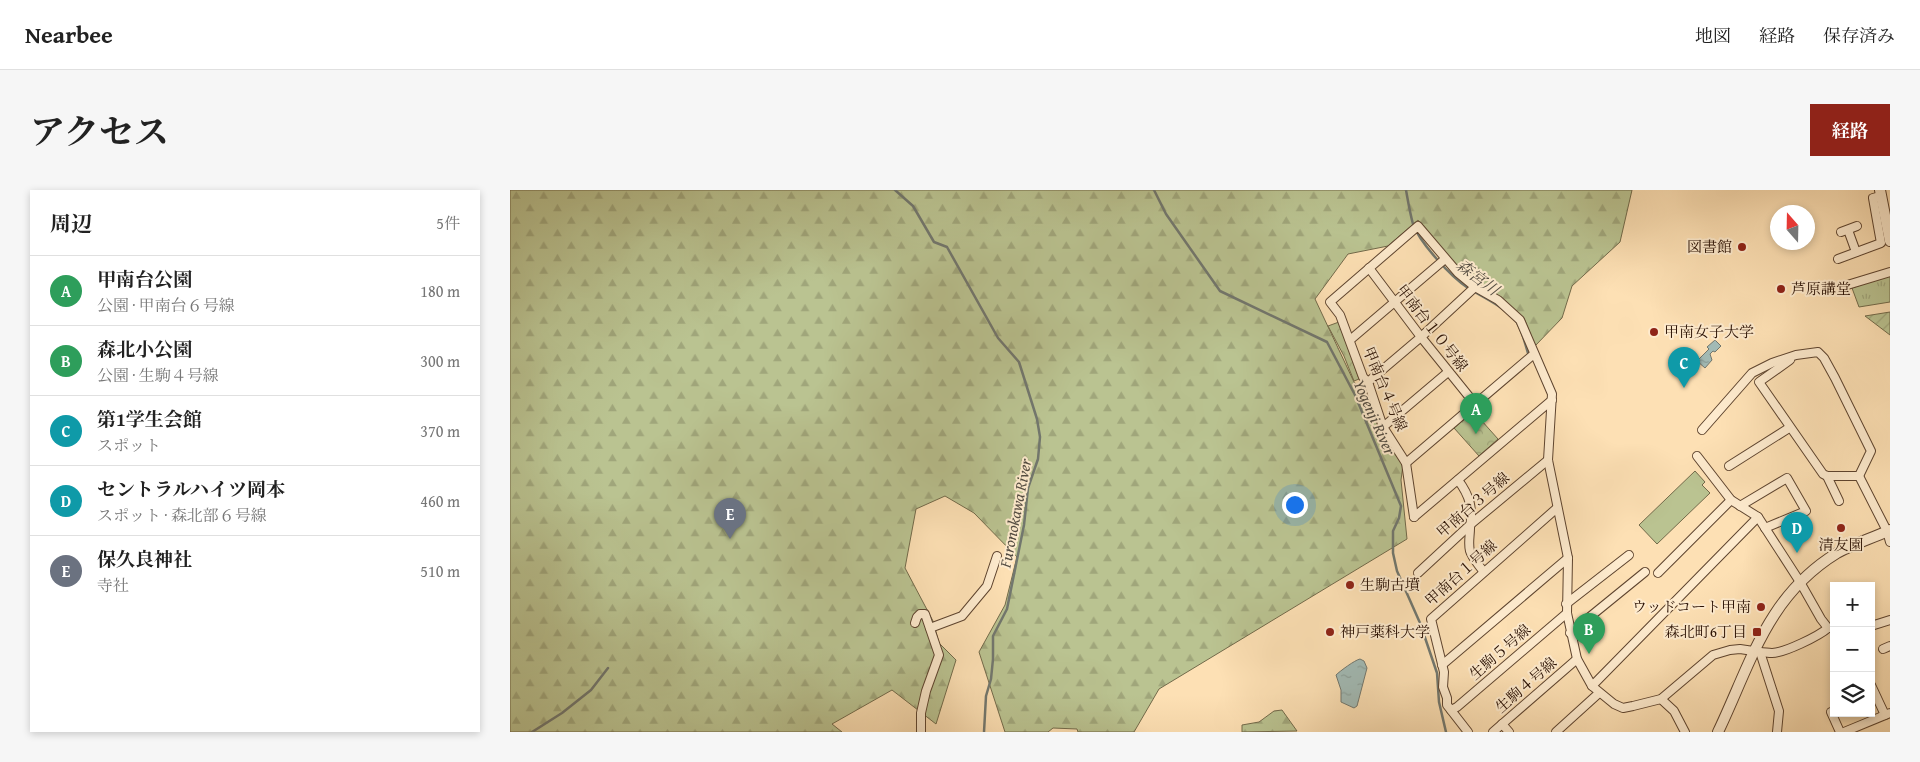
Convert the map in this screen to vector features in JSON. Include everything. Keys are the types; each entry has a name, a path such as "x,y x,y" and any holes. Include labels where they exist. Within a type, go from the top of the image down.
{"street":[{"path":"1838,259 1881,243 1873,198 1880,193 1890,241"},
{"path":"1370,268 1418,226 1458,273 1498,300 1520,320 1552,394 1548,460 1568,558 1566,608 1570,633 1577,659 1592,686 1614,704 1623,708 1661,699 1713,655 1740,649 1774,653 1802,643 1830,629"},
{"path":"1856,252 1845,231 1857,226"},
{"path":"1350,340 1445,259"},
{"name":"甲南台１０号線","path":"1370,268 1420,337 1475,404"},
{"name":"甲南台４号線","path":"1370,268 1330,302 1340,315 1363,377 1368,382 1383,428 1406,463 1414,517 1458,480"},
{"path":"1844,286 1890,272"},
{"path":"1368,382 1475,286"},
{"path":"1702,430 1752,373 1772,363 1796,355 1818,352 1824,358 1835,378 1871,451 1859,476"},
{"path":"1406,463 1534,354"},
{"path":"1796,355 1759,382 1789,428 1823,474 1827,476 1839,501"},
{"path":"1383,428 1448,372"},
{"path":"1483,571 1471,554 1469,542 1471,524 1470,500 1467,492 1458,480 1552,400"},
{"path":"1729,466 1789,428"},
{"path":"1697,456 1731,500 1758,517 1800,582 1812,605 1830,627"},
{"name":"甲南台３号線","path":"1418,573 1471,524 1548,460"},
{"path":"1827,476 1859,476"},
{"path":"1859,476 1889,530 1890,542"},
{"path":"1740,506 1787,478 1806,511 1765,528"},
{"path":"1658,573 1731,500"},
{"name":"甲南台１号線","path":"1442,665 1431,619 1483,571 1557,508"},
{"path":"1592,686 1758,517"},
{"path":"1718,732 1777,610 1800,582 1838,553 1889,530"},
{"name":"生駒５号線","path":"1451,710 1457,707 1566,608 1629,555"},
{"path":"930,628 962,616 988,586 997,556"},
{"path":"1468,732 1447,705 1447,698 1443,687 1444,672 1442,665 1568,558"},
{"path":"1570,633 1645,572"},
{"path":"915,623 920,614 925,614 939,656 926,691 921,713 921,732"},
{"path":"1875,625 1890,620"},
{"path":"1756,652 1779,711 1777,732"},
{"name":"生駒４号線","path":"1492,732 1577,659"},
{"path":"1560,731 1600,693"},
{"path":"1844,732 1887,714 1875,697"},
{"path":"1661,699 1674,711 1685,732"},
{"path":"1833,717 1840,732"},
{"path":"1502,724 1509,732"}],"green space":[{"path":"510,190 1632,190 1620,242 1572,286 1562,318 1535,346 1524,318 1499,296 1462,272 1418,220 1388,246 1348,254 1315,299 1354,382 1370,397 1379,431 1403,465 1401,480 1407,539 1159,689 1134,732 1078,732 1077,729 1053,728 1048,732 1005,732 979,652 1005,605 1017,557 974,513 945,496 916,509 905,568 933,621 939,643 956,660 936,724 892,690 832,724 842,732 510,732"},
{"path":"1890,275 1890,302 1859,307 1852,288"},
{"path":"1890,312 1890,335 1865,316"},
{"path":"1339,322 1359,379 1354,381 1344,356 1328,326"},
{"path":"1473,411 1498,439 1479,456 1454,428"},
{"path":"1695,471 1705,482 1702,485 1710,493 1657,544 1639,525"},
{"path":"1282,710 1297,731 1242,732 1242,725 1259,722 1274,711"}],"water":[{"path":"1715,340 1721,346 1710,354 1712,360 1705,368 1697,361 1709,349 1707,347"},
{"path":"1360,659 1364,661 1367,668 1357,706 1354,708 1341,702 1341,690 1336,675 1351,663"}],"waterway":[{"name":"Furonokawa River","path":"895,190 913,206 934,242 947,247 998,338 1019,362 1037,419 1040,437 1038,459 1028,488 1024,525 1007,609 993,636 993,659 991,679 986,696 984,732"},
{"name":"Yogenji River","path":"1154,190 1166,214 1220,291 1327,342 1355,395 1401,506 1399,518 1393,531 1393,553 1397,571 1420,623 1437,673 1439,702 1446,732"},
{"name":"森宮川","path":"1406,190 1413,224 1429,250 1461,283 1500,307 1516,321 1522,332 1528,353"},
{"path":"532,732 562,713 591,690 608,668"}],"place":[{"name":"図書館","path":"1742,247"},
{"name":"芦原講堂","path":"1781,289"},
{"name":"甲南女子大学","path":"1654,332"},
{"name":"第1学生会館","path":"1684,388"},
{"name":"甲南台公園","path":"1476,434"},
{"name":"清友園","path":"1841,528"},
{"name":"保久良神社","path":"730,539"},
{"name":"セントラルハイツ岡本","path":"1797,553"},
{"name":"生駒古墳","path":"1350,585"},
{"name":"ウッドコート甲南","path":"1761,607"},
{"name":"神戸薬科大学","path":"1330,632"},
{"name":"森北町6丁目","path":"1757,632"},
{"name":"森北小公園","path":"1589,654"}]}
